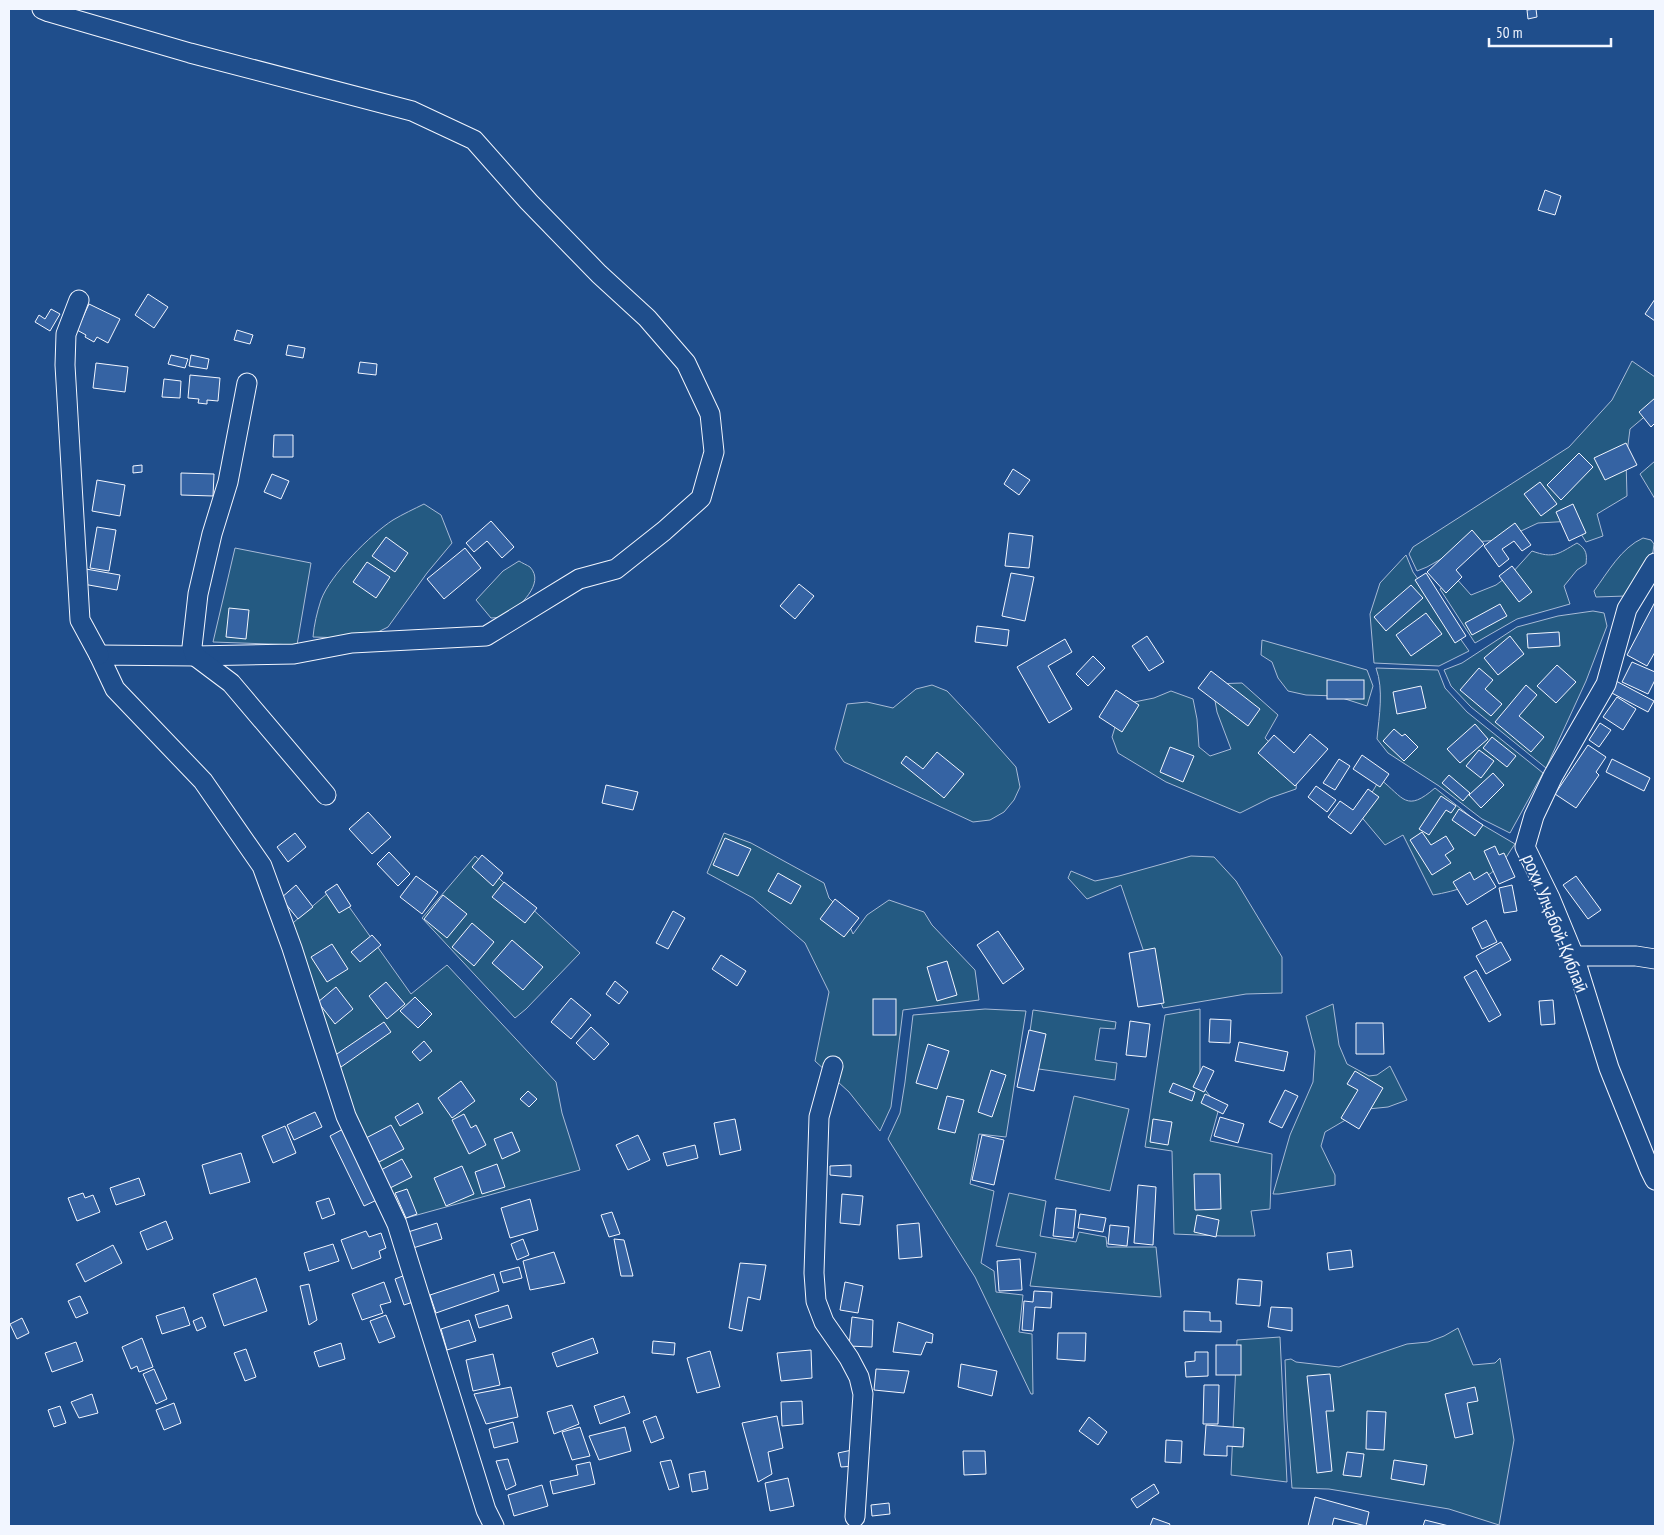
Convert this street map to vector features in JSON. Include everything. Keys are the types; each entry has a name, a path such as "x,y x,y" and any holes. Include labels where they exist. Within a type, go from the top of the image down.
{"street":[{"path":"42,9 190,53 412,110 474,140 529,202 599,274 647,318 686,363 710,414 714,452 700,498 664,531 616,569 579,579 486,636 352,642 294,654 99,655"},
{"path":"78,300 66,334 65,365 80,620 115,689 202,781 262,866 292,948 346,1116 397,1224 486,1510 494,1526"},
{"path":"247,383 228,482 212,534 198,594 192,646 195,656 231,683 326,795"},
{"name":"роҳи Улҷабой-Қиблаӣ","path":"1655,563 1627,609 1606,684 1552,776 1534,816 1525,847 1550,898 1574,956 1609,1068 1643,1155 1655,1180"},
{"path":"1574,956 1636,956 1655,958"},
{"path":"833,1066 819,1117 814,1273 816,1302 824,1322 849,1358 859,1377 863,1394 855,1517"}],"shaded area":[{"path":"1632,361 1655,377 1655,408 1630,429 1626,460 1627,496 1597,514 1603,536 1586,542 1573,521 1538,523 1502,540 1471,542 1417,571 1409,554 1413,547 1569,447 1612,400"},
{"path":"1655,461 1655,499 1640,474"},
{"path":"424,504 441,515 452,543 427,573 388,627 374,634 346,638 313,637 321,600 342,567 384,526"},
{"path":"1643,538 1651,540 1654,544 1653,552 1626,596 1596,597 1594,591 1615,561 1635,542"},
{"path":"1577,543 1586,552 1586,564 1577,570 1564,586 1570,604 1517,619 1475,643 1440,589 1455,577 1471,595 1496,585 1512,573 1532,551 1551,555"},
{"path":"235,548 311,563 297,645 213,642"},
{"path":"1406,555 1413,572 1469,651 1439,666 1374,663 1370,614 1380,583"},
{"path":"519,561 530,567 534,574 533,587 524,601 508,617 491,618 476,600 503,571"},
{"path":"1593,611 1604,613 1607,626 1586,681 1546,768 1471,707 1451,686 1444,670 1462,663 1517,627 1558,616"},
{"path":"1262,640 1367,670 1373,686 1367,706 1336,696 1306,695 1288,691 1278,678 1272,662 1261,655"},
{"path":"1376,668 1438,670 1445,688 1467,712 1543,773 1510,833 1482,819 1439,786 1388,753 1377,739 1380,685"},
{"path":"1242,683 1278,715 1265,738 1298,770 1296,789 1270,798 1240,813 1166,782 1118,753 1112,737 1120,711 1129,703 1154,698 1171,691 1193,699 1199,747 1210,756 1231,749 1217,712 1212,684"},
{"path":"932,685 947,691 1016,767 1020,787 1014,800 1004,812 990,820 973,822 844,762 835,749 847,704 867,702 893,708 916,689"},
{"path":"1380,779 1400,797 1411,801 1418,800 1435,788 1476,821 1515,844 1500,865 1484,878 1459,889 1433,895 1403,835 1385,845 1359,814"},
{"path":"724,833 751,843 824,883 829,898 844,913 853,934 867,915 889,900 924,912 932,925 975,970 979,1000 903,1010 891,1107 880,1131 849,1092 815,1061 829,992 805,943 753,898 707,873"},
{"path":"475,856 580,953 515,1018 422,918"},
{"path":"1191,856 1214,857 1236,881 1282,957 1282,993 1246,994 1163,1008 1121,885 1087,899 1068,878 1071,871 1095,881"},
{"path":"335,887 411,994 447,965 556,1082 562,1113 580,1170 399,1220 345,1099 287,928"},
{"path":"1333,1004 1339,1045 1347,1064 1369,1076 1377,1075 1390,1066 1407,1100 1388,1107 1368,1109 1325,1132 1321,1146 1335,1175 1335,1185 1273,1194 1290,1135 1313,1082 1315,1051 1306,1016"},
{"path":"985,1009 1026,1011 1006,1137 979,1134 970,1184 994,1191 981,1263 994,1271 996,1292 1023,1295 1019,1332 1032,1334 1033,1394 1031,1394 975,1277 888,1139 900,1113 913,1015"},
{"path":"1200,1009 1200,1083 1219,1108 1210,1141 1272,1154 1270,1209 1251,1211 1255,1236 1174,1234 1172,1151 1145,1147 1165,1015"},
{"path":"1033,1010 1116,1022 1115,1029 1100,1028 1095,1060 1117,1063 1115,1080 1025,1067"},
{"path":"1074,1096 1129,1109 1110,1191 1055,1179"},
{"path":"1009,1193 1046,1201 1040,1236 1076,1242 1079,1232 1106,1237 1107,1247 1156,1247 1161,1297 1030,1286 1036,1253 996,1246"},
{"path":"1458,1328 1473,1365 1495,1363 1500,1358 1514,1440 1499,1525 1449,1509 1329,1489 1292,1488 1285,1360 1291,1359 1296,1362 1339,1367 1407,1344 1428,1342"},
{"path":"1280,1337 1287,1482 1231,1475 1237,1340"}],"building":[{"path":"1536,9 1537,17 1528,19 1527,10"},
{"path":"1545,190 1561,196 1555,215 1538,210"},
{"path":"148,294 168,307 154,328 135,315"},
{"path":"1655,299 1655,321 1645,314"},
{"path":"89,304 120,319 108,343 97,337 94,342 77,330"},
{"path":"51,309 60,314 50,331 35,322 39,315 45,319"},
{"path":"237,330 253,335 250,344 234,340"},
{"path":"288,345 305,348 303,358 286,355"},
{"path":"171,355 188,359 185,368 168,364"},
{"path":"191,355 209,359 207,369 189,366"},
{"path":"360,362 377,364 376,375 358,373"},
{"path":"96,363 128,367 125,392 93,388"},
{"path":"190,375 220,378 218,401 207,400 207,404 198,403 199,399 188,398"},
{"path":"164,379 181,381 180,398 162,397"},
{"path":"1655,398 1655,423 1651,427 1639,412"},
{"path":"274,435 293,435 293,457 273,457"},
{"path":"1626,443 1637,465 1605,480 1594,458"},
{"path":"1579,453 1593,467 1561,500 1547,485"},
{"path":"142,465 142,472 133,473 133,466"},
{"path":"1013,469 1030,480 1019,495 1004,484"},
{"path":"181,473 214,474 213,496 181,495"},
{"path":"272,474 289,481 281,499 264,492"},
{"path":"97,480 125,485 120,516 92,511"},
{"path":"1540,482 1557,504 1541,516 1524,494"},
{"path":"1573,504 1586,533 1569,541 1556,512"},
{"path":"491,521 514,547 502,558 487,541 474,552 466,543"},
{"path":"1515,523 1531,545 1522,551 1514,541 1502,549 1509,559 1499,567 1484,546"},
{"path":"97,527 116,530 109,571 90,568"},
{"path":"1472,530 1484,544 1456,570 1462,577 1446,593 1427,572"},
{"path":"1009,533 1033,536 1029,568 1005,566"},
{"path":"386,537 408,553 395,572 372,556"},
{"path":"465,548 481,568 444,599 427,579"},
{"path":"367,562 390,577 376,598 353,582"},
{"path":"1512,566 1532,592 1519,602 1499,576"},
{"path":"86,569 120,575 117,590 83,584"},
{"path":"1011,573 1034,577 1025,621 1002,616"},
{"path":"1426,573 1466,636 1455,643 1415,580"},
{"path":"799,584 814,596 795,619 780,606"},
{"path":"1411,585 1423,598 1386,631 1374,617"},
{"path":"1655,602 1655,652 1647,666 1627,655"},
{"path":"1500,604 1507,616 1472,635 1465,623"},
{"path":"229,608 249,610 246,639 226,637"},
{"path":"1426,613 1442,634 1411,656 1396,635"},
{"path":"977,626 1009,630 1007,646 975,642"},
{"path":"1559,632 1560,646 1528,648 1527,634"},
{"path":"1147,636 1164,662 1149,671 1132,646"},
{"path":"1510,636 1524,654 1498,675 1484,658"},
{"path":"1065,639 1072,652 1048,666 1072,709 1049,723 1017,667"},
{"path":"1093,656 1105,668 1088,686 1076,674"},
{"path":"1632,662 1655,672 1655,680 1648,694 1622,682"},
{"path":"1557,665 1576,682 1556,703 1537,686"},
{"path":"1479,668 1493,680 1485,689 1502,704 1491,716 1460,690"},
{"path":"1211,671 1260,709 1248,726 1198,688"},
{"path":"1327,680 1364,680 1364,699 1327,699"},
{"path":"1616,681 1654,701 1648,712 1610,692"},
{"path":"1526,685 1537,695 1519,716 1544,737 1531,752 1495,722"},
{"path":"1421,686 1426,708 1397,714 1393,692"},
{"path":"1116,690 1139,705 1122,732 1099,717"},
{"path":"1617,697 1636,709 1623,730 1603,717"},
{"path":"1600,723 1611,730 1599,747 1589,740"},
{"path":"1475,724 1488,739 1460,763 1447,749"},
{"path":"1394,729 1402,736 1405,734 1418,747 1404,761 1383,741"},
{"path":"1310,734 1328,749 1295,786 1258,753 1274,735 1294,753"},
{"path":"1492,737 1516,756 1507,767 1483,748"},
{"path":"1588,745 1606,757 1596,772 1599,775 1576,808 1555,794"},
{"path":"1170,747 1194,756 1183,782 1160,772"},
{"path":"1479,750 1494,761 1481,778 1466,766"},
{"path":"937,752 964,774 944,798 901,763 906,756 923,769"},
{"path":"1362,755 1389,774 1380,787 1353,769"},
{"path":"1339,759 1350,766 1335,790 1323,783"},
{"path":"1612,759 1650,778 1644,791 1606,772"},
{"path":"1493,773 1504,785 1481,808 1469,795"},
{"path":"1449,775 1470,793 1463,801 1442,783"},
{"path":"606,785 638,792 633,810 602,803"},
{"path":"1316,786 1336,800 1327,812 1308,797"},
{"path":"1368,789 1379,797 1351,834 1328,817 1340,801 1353,810"},
{"path":"1441,796 1456,806 1451,813 1446,810 1429,835 1419,829"},
{"path":"1459,809 1483,825 1475,836 1452,820"},
{"path":"368,812 391,837 372,854 349,829"},
{"path":"1422,832 1431,845 1446,836 1454,849 1445,855 1451,863 1432,875 1410,840"},
{"path":"295,833 306,847 288,862 277,847"},
{"path":"725,838 751,849 738,876 713,865"},
{"path":"1495,846 1499,855 1504,853 1515,877 1499,884 1484,851"},
{"path":"389,852 410,874 398,886 377,864"},
{"path":"482,855 503,873 493,886 472,867"},
{"path":"1470,872 1474,880 1487,872 1496,887 1467,905 1453,882"},
{"path":"778,873 801,886 791,904 768,891"},
{"path":"416,876 438,892 422,914 400,897"},
{"path":"1576,876 1601,910 1588,919 1563,885"},
{"path":"504,882 537,908 525,923 492,897"},
{"path":"337,884 351,906 339,913 325,892"},
{"path":"296,885 313,907 298,919 281,898"},
{"path":"1512,885 1517,911 1504,913 1499,888"},
{"path":"443,895 467,914 447,938 424,919"},
{"path":"835,899 859,918 844,937 820,919"},
{"path":"673,911 685,918 668,949 656,943"},
{"path":"1486,920 1497,942 1482,949 1472,928"},
{"path":"472,923 494,942 474,966 452,947"},
{"path":"998,931 1024,969 1003,984 977,945"},
{"path":"372,935 381,945 360,962 351,952"},
{"path":"512,940 543,967 523,990 492,963"},
{"path":"1501,942 1511,960 1486,974 1476,956"},
{"path":"332,944 348,969 327,982 311,957"},
{"path":"1155,948 1164,1003 1138,1007 1129,953"},
{"path":"721,955 746,971 737,986 712,969"},
{"path":"947,961 957,995 937,1001 927,967"},
{"path":"1476,970 1501,1015 1489,1022 1464,977"},
{"path":"615,981 628,992 619,1004 606,994"},
{"path":"386,982 405,1004 387,1019 369,996"},
{"path":"336,987 353,1009 335,1024 318,1002"},
{"path":"415,997 432,1014 418,1028 400,1011"},
{"path":"571,998 591,1015 571,1039 551,1022"},
{"path":"873,999 896,999 896,1035 873,1035"},
{"path":"1553,1000 1555,1024 1541,1025 1539,1001"},
{"path":"1210,1019 1231,1020 1230,1043 1209,1042"},
{"path":"1130,1021 1150,1024 1146,1057 1126,1055"},
{"path":"384,1022 391,1032 341,1067 334,1056"},
{"path":"1356,1023 1383,1023 1384,1054 1356,1054"},
{"path":"591,1027 609,1044 594,1060 576,1043"},
{"path":"1029,1030 1046,1034 1034,1091 1017,1087"},
{"path":"424,1041 432,1051 420,1061 412,1052"},
{"path":"1239,1042 1288,1052 1284,1071 1235,1061"},
{"path":"928,1044 949,1051 937,1089 916,1083"},
{"path":"1203,1066 1214,1071 1204,1092 1193,1087"},
{"path":"991,1070 1006,1075 992,1117 978,1112"},
{"path":"1355,1071 1383,1088 1359,1129 1341,1118 1358,1090 1347,1084"},
{"path":"461,1081 475,1101 452,1118 438,1098"},
{"path":"1173,1083 1195,1092 1192,1101 1169,1092"},
{"path":"1285,1090 1298,1096 1282,1128 1269,1122"},
{"path":"528,1091 537,1099 529,1107 520,1099"},
{"path":"1205,1094 1228,1105 1223,1114 1201,1103"},
{"path":"947,1096 964,1100 955,1133 938,1129"},
{"path":"418,1103 423,1113 400,1126 395,1117"},
{"path":"315,1112 322,1127 294,1140 287,1125"},
{"path":"464,1114 471,1128 476,1125 486,1145 469,1154 452,1120"},
{"path":"1220,1117 1244,1124 1238,1143 1214,1136"},
{"path":"735,1119 741,1150 720,1155 714,1123"},
{"path":"1153,1119 1172,1122 1168,1145 1150,1142"},
{"path":"391,1125 404,1149 379,1162 366,1138"},
{"path":"285,1126 296,1153 273,1163 262,1136"},
{"path":"345,1128 379,1199 364,1206 330,1136"},
{"path":"512,1132 520,1151 502,1159 494,1139"},
{"path":"638,1135 650,1160 628,1170 616,1145"},
{"path":"982,1135 1004,1140 994,1185 972,1180"},
{"path":"695,1145 698,1158 667,1166 663,1153"},
{"path":"241,1153 250,1182 210,1194 202,1165"},
{"path":"402,1159 412,1177 390,1188 381,1170"},
{"path":"497,1164 505,1187 482,1194 475,1172"},
{"path":"851,1165 851,1177 830,1175 830,1166"},
{"path":"462,1166 474,1194 446,1206 434,1178"},
{"path":"1194,1174 1220,1174 1221,1209 1195,1210"},
{"path":"139,1178 145,1195 116,1205 110,1188"},
{"path":"1138,1185 1156,1187 1153,1245 1134,1243"},
{"path":"407,1189 417,1214 406,1218 395,1193"},
{"path":"83,1193 85,1198 93,1195 100,1212 77,1221 68,1198"},
{"path":"842,1194 863,1196 860,1225 840,1223"},
{"path":"329,1198 335,1214 322,1219 316,1202"},
{"path":"530,1199 538,1230 510,1238 501,1208"},
{"path":"1056,1208 1076,1210 1073,1238 1053,1236"},
{"path":"612,1212 620,1234 609,1237 601,1215"},
{"path":"1080,1214 1106,1218 1103,1232 1078,1228"},
{"path":"1197,1215 1219,1220 1216,1237 1194,1232"},
{"path":"166,1221 173,1239 147,1250 140,1232"},
{"path":"437,1223 442,1239 413,1248 408,1232"},
{"path":"919,1223 922,1257 899,1259 897,1225"},
{"path":"1110,1225 1129,1227 1127,1246 1108,1244"},
{"path":"366,1231 369,1237 381,1233 386,1248 379,1251 381,1258 352,1269 341,1240"},
{"path":"523,1239 529,1255 517,1260 511,1244"},
{"path":"614,1239 624,1240 633,1276 621,1276"},
{"path":"333,1244 339,1261 309,1271 304,1253"},
{"path":"113,1245 122,1263 85,1282 76,1264"},
{"path":"1351,1250 1353,1267 1329,1270 1327,1253"},
{"path":"554,1252 565,1283 530,1290 523,1261"},
{"path":"1020,1259 1022,1290 999,1291 997,1261"},
{"path":"740,1263 766,1265 760,1300 748,1297 742,1331 729,1328"},
{"path":"519,1267 522,1278 503,1283 500,1272"},
{"path":"408,1274 416,1301 404,1305 395,1279"},
{"path":"494,1274 499,1291 436,1313 430,1295"},
{"path":"256,1278 267,1311 224,1326 213,1294"},
{"path":"1238,1279 1262,1281 1260,1306 1236,1304"},
{"path":"384,1282 391,1302 380,1305 383,1313 362,1320 352,1294"},
{"path":"845,1282 863,1286 858,1313 840,1310"},
{"path":"309,1284 317,1320 309,1325 300,1286"},
{"path":"1034,1291 1052,1292 1051,1308 1035,1307 1033,1331 1022,1330 1024,1301 1033,1302"},
{"path":"80,1296 88,1313 76,1318 68,1301"},
{"path":"508,1305 512,1318 479,1328 475,1315"},
{"path":"184,1307 190,1325 162,1334 156,1316"},
{"path":"1271,1307 1292,1308 1292,1331 1268,1327"},
{"path":"1184,1311 1210,1312 1210,1321 1221,1321 1221,1332 1184,1331"},
{"path":"386,1315 395,1337 379,1343 370,1321"},
{"path":"202,1317 206,1327 197,1331 193,1321"},
{"path":"852,1317 873,1320 872,1347 849,1346"},
{"path":"22,1318 29,1333 17,1339 10,1324"},
{"path":"469,1320 476,1341 447,1350 441,1329"},
{"path":"898,1322 933,1334 932,1343 926,1342 921,1355 893,1352"},
{"path":"1058,1333 1086,1333 1085,1361 1057,1359"},
{"path":"142,1338 153,1367 139,1372 137,1366 131,1369 122,1347"},
{"path":"593,1338 598,1353 557,1367 552,1353"},
{"path":"653,1341 675,1343 674,1355 652,1353"},
{"path":"76,1342 83,1361 52,1372 45,1353"},
{"path":"341,1343 345,1359 319,1367 314,1352"},
{"path":"1216,1345 1241,1345 1241,1375 1216,1375"},
{"path":"246,1349 256,1377 245,1381 234,1353"},
{"path":"811,1350 812,1378 781,1381 777,1353"},
{"path":"710,1351 720,1387 697,1393 687,1358"},
{"path":"1195,1352 1208,1352 1208,1376 1186,1377 1185,1362 1195,1361"},
{"path":"493,1354 500,1385 473,1391 466,1360"},
{"path":"961,1364 997,1371 992,1396 958,1387"},
{"path":"154,1369 167,1399 156,1404 143,1374"},
{"path":"876,1369 909,1371 904,1393 874,1390"},
{"path":"1330,1374 1334,1411 1326,1411 1332,1471 1317,1473 1307,1376"},
{"path":"1204,1385 1219,1385 1218,1424 1203,1424"},
{"path":"511,1387 518,1417 486,1424 474,1394"},
{"path":"1475,1387 1478,1401 1467,1403 1473,1434 1455,1438 1445,1394"},
{"path":"92,1394 98,1413 79,1418 71,1402"},
{"path":"624,1396 630,1413 600,1424 594,1406"},
{"path":"802,1401 803,1424 782,1426 781,1402"},
{"path":"174,1403 181,1423 164,1430 156,1410"},
{"path":"572,1405 579,1424 554,1434 547,1412"},
{"path":"60,1406 66,1423 54,1427 48,1410"},
{"path":"1367,1411 1386,1412 1384,1450 1366,1449"},
{"path":"656,1416 664,1438 651,1443 643,1421"},
{"path":"777,1416 783,1448 768,1452 772,1474 758,1482 742,1423"},
{"path":"1089,1417 1107,1432 1098,1445 1079,1431"},
{"path":"513,1422 518,1442 494,1448 489,1429"},
{"path":"1206,1425 1244,1428 1243,1447 1227,1446 1227,1456 1204,1455"},
{"path":"580,1427 590,1456 572,1460 562,1432"},
{"path":"625,1427 631,1451 599,1460 589,1436"},
{"path":"1166,1440 1182,1441 1181,1463 1165,1462"},
{"path":"852,1450 855,1466 841,1467 838,1453"},
{"path":"963,1451 985,1451 986,1474 964,1475"},
{"path":"1347,1452 1364,1454 1361,1477 1343,1475"},
{"path":"508,1459 516,1485 506,1490 496,1461"},
{"path":"671,1460 679,1487 669,1490 660,1462"},
{"path":"1394,1460 1427,1465 1424,1485 1391,1479"},
{"path":"590,1462 595,1484 553,1494 550,1481 578,1475 576,1465"},
{"path":"705,1471 708,1489 692,1492 689,1474"},
{"path":"788,1478 794,1506 770,1511 765,1483"},
{"path":"1154,1484 1159,1493 1137,1508 1131,1499"},
{"path":"542,1485 548,1506 514,1516 508,1495"},
{"path":"1315,1497 1369,1512 1366,1526 1334,1518 1332,1526 1308,1526"},
{"path":"889,1503 890,1514 872,1516 871,1505"},
{"path":"1153,1518 1170,1524 1169,1526 1150,1526"},
{"path":"1425,1520 1449,1526 1423,1526"}]}
